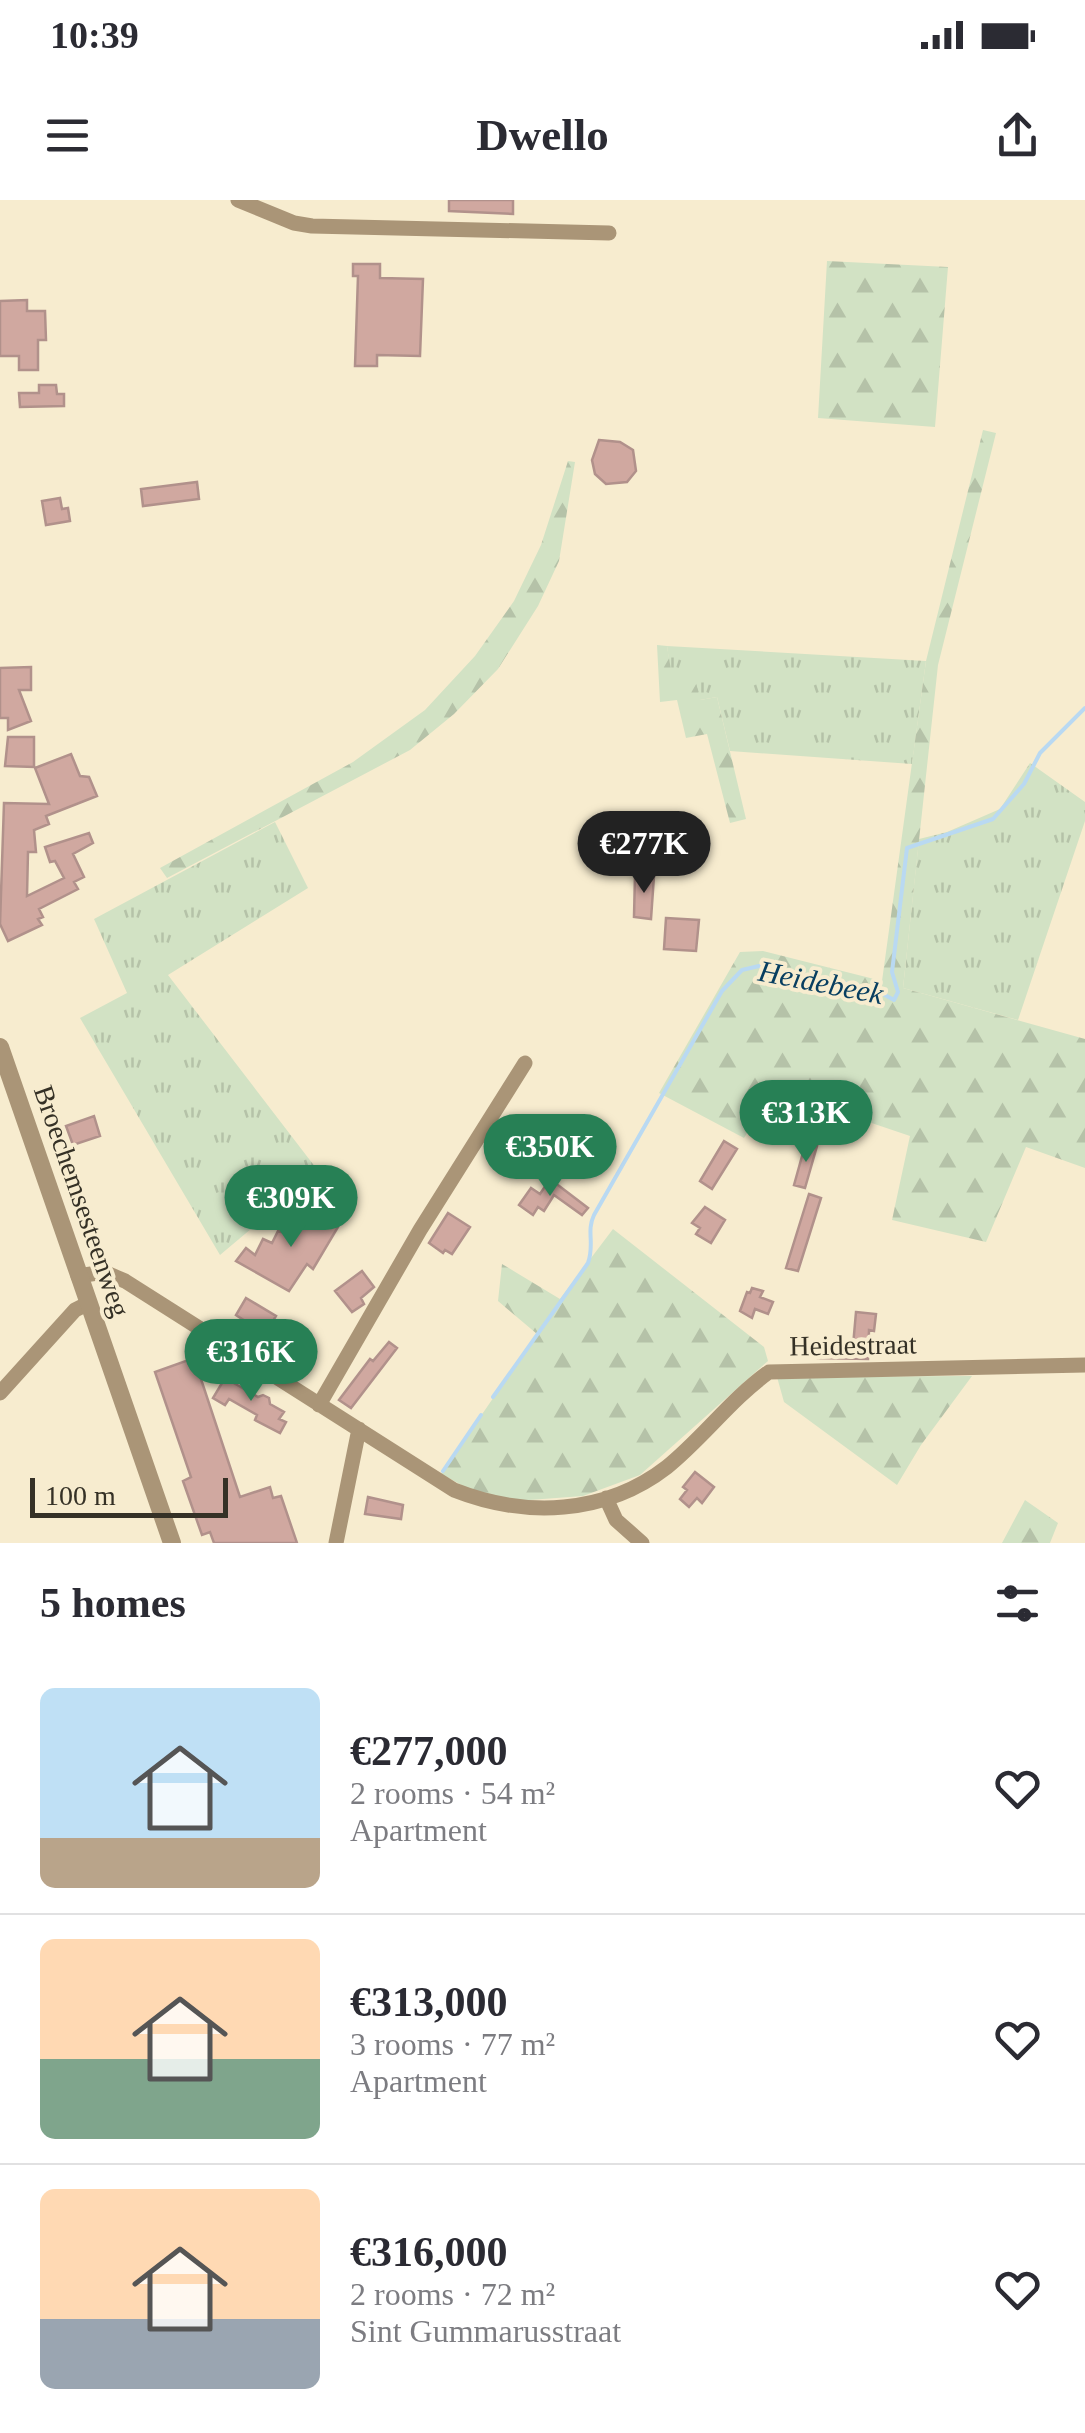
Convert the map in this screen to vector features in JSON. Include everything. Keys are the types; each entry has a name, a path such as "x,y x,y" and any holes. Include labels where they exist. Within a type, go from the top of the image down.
{"street":[{"path":"238,200 294,223 312,226 609,233"},
{"name":"Broechemsesteenweg","path":"0,1047 172,1543"},
{"path":"318,1404 420,1230 525,1064"},
{"name":"Heidestraat","path":"78,1276 104,1272 125,1281 454,1490 482,1501 546,1509 580,1506 606,1498 667,1466 769,1372 1085,1365"},
{"path":"0,1393 75,1310 87,1304"},
{"path":"336,1543 359,1430"},
{"path":"606,1498 616,1520 642,1543"}],"green space":[{"path":"827,261 948,267 935,427 818,418"},
{"path":"983,430 996,433 938,665 903,988 1085,1039 1085,1168 1026,1147 986,1242 892,1220 910,1136 774,1090 744,1138 659,1093 740,952 763,951 882,981 926,661"},
{"path":"568,461 575,462 559,561 538,606 498,669 454,714 410,750 167,878 160,868 353,762 425,710 475,656 514,601 541,545"},
{"path":"657,645 667,646 673,682 695,679 700,700 717,697 746,819 730,823 707,734 686,738 677,700 660,702"},
{"path":"667,646 926,661 912,764 730,751 717,697 700,700 672,682"},
{"path":"1030,763 1085,802 1085,821 1018,1020 903,988 919,839 947,832 1000,809"},
{"path":"275,822 308,888 168,975 319,1172 220,1255 80,1018 127,993 94,919"},
{"path":"613,1229 764,1347 768,1361 640,1475 583,1496 516,1501 469,1489 441,1474 537,1334 498,1301 502,1264 560,1299"},
{"path":"972,1376 897,1485 784,1402 777,1377"},
{"path":"1025,1500 1058,1523 1050,1543 1002,1543"}],"building":[{"path":"449,200 513,200 513,214 449,211"},
{"path":"353,264 380,264 380,278 423,279 420,356 377,355 377,366 355,366 358,276 353,276"},
{"path":"27,300 27,311 45,311 46,340 38,340 38,370 19,370 19,356 0,356 0,301"},
{"path":"39,385 56,385 57,394 64,394 64,406 20,407 19,393 39,393"},
{"path":"599,440 620,442 633,450 636,471 627,482 606,484 595,474 592,460"},
{"path":"197,482 199,499 143,506 141,489"},
{"path":"60,498 62,509 68,508 70,521 46,525 42,501"},
{"path":"31,667 31,690 19,690 31,721 8,730 8,718 0,718 0,668"},
{"path":"8,737 34,737 34,767 5,766"},
{"path":"71,754 80,776 89,777 97,796 46,816 49,824 34,830 36,852 28,852 27,896 64,878 55,861 50,862 45,847 89,833 93,843 73,854 84,877 74,882 78,889 39,909 42,925 8,941 0,924 4,803 49,804 35,768"},
{"path":"635,874 654,876 651,919 634,917"},
{"path":"666,918 699,920 696,951 664,949"},
{"path":"94,1116 100,1136 73,1145 66,1126"},
{"path":"724,1141 737,1149 712,1189 700,1181"},
{"path":"806,1142 817,1146 805,1188 794,1185"},
{"path":"550,1179 588,1208 582,1215 554,1195 544,1211 538,1207 533,1215 519,1205 531,1188 540,1194"},
{"path":"809,1194 821,1198 798,1271 786,1268"},
{"path":"302,1206 338,1227 313,1269 307,1264 289,1291 236,1261 246,1248 255,1255 263,1239 272,1243 278,1231 285,1233"},
{"path":"705,1207 725,1220 711,1243 696,1234 700,1228 692,1223"},
{"path":"448,1213 470,1227 452,1254 429,1243"},
{"path":"362,1271 374,1287 361,1298 364,1304 352,1312 335,1291"},
{"path":"752,1288 763,1291 760,1297 773,1302 768,1314 755,1309 752,1318 740,1311"},
{"path":"246,1298 276,1316 265,1334 236,1315"},
{"path":"856,1312 876,1314 874,1331 869,1330 868,1359 818,1358 819,1344 853,1346"},
{"path":"389,1342 397,1348 351,1408 339,1400 370,1359 373,1361"},
{"path":"194,1358 240,1497 270,1487 273,1498 281,1496 297,1543 214,1543 210,1532 202,1535 183,1481 191,1477 155,1372"},
{"path":"225,1378 258,1397 269,1398 270,1404 284,1412 279,1419 286,1422 280,1433 255,1420 257,1415 229,1399 225,1405 213,1398"},
{"path":"695,1472 714,1487 702,1503 697,1498 689,1507 680,1499 687,1490 683,1487"},
{"path":"368,1497 403,1505 401,1519 365,1514"}],"waterway":[{"name":"Heidebeek","path":"493,1397 588,1263 594,1215 722,991 742,970 759,966 872,988 894,1000 898,992 892,972 907,848 993,819 1024,784 1040,753 1085,708"},
{"name":"Heidebeek","path":"443,1471 481,1415"}]}
